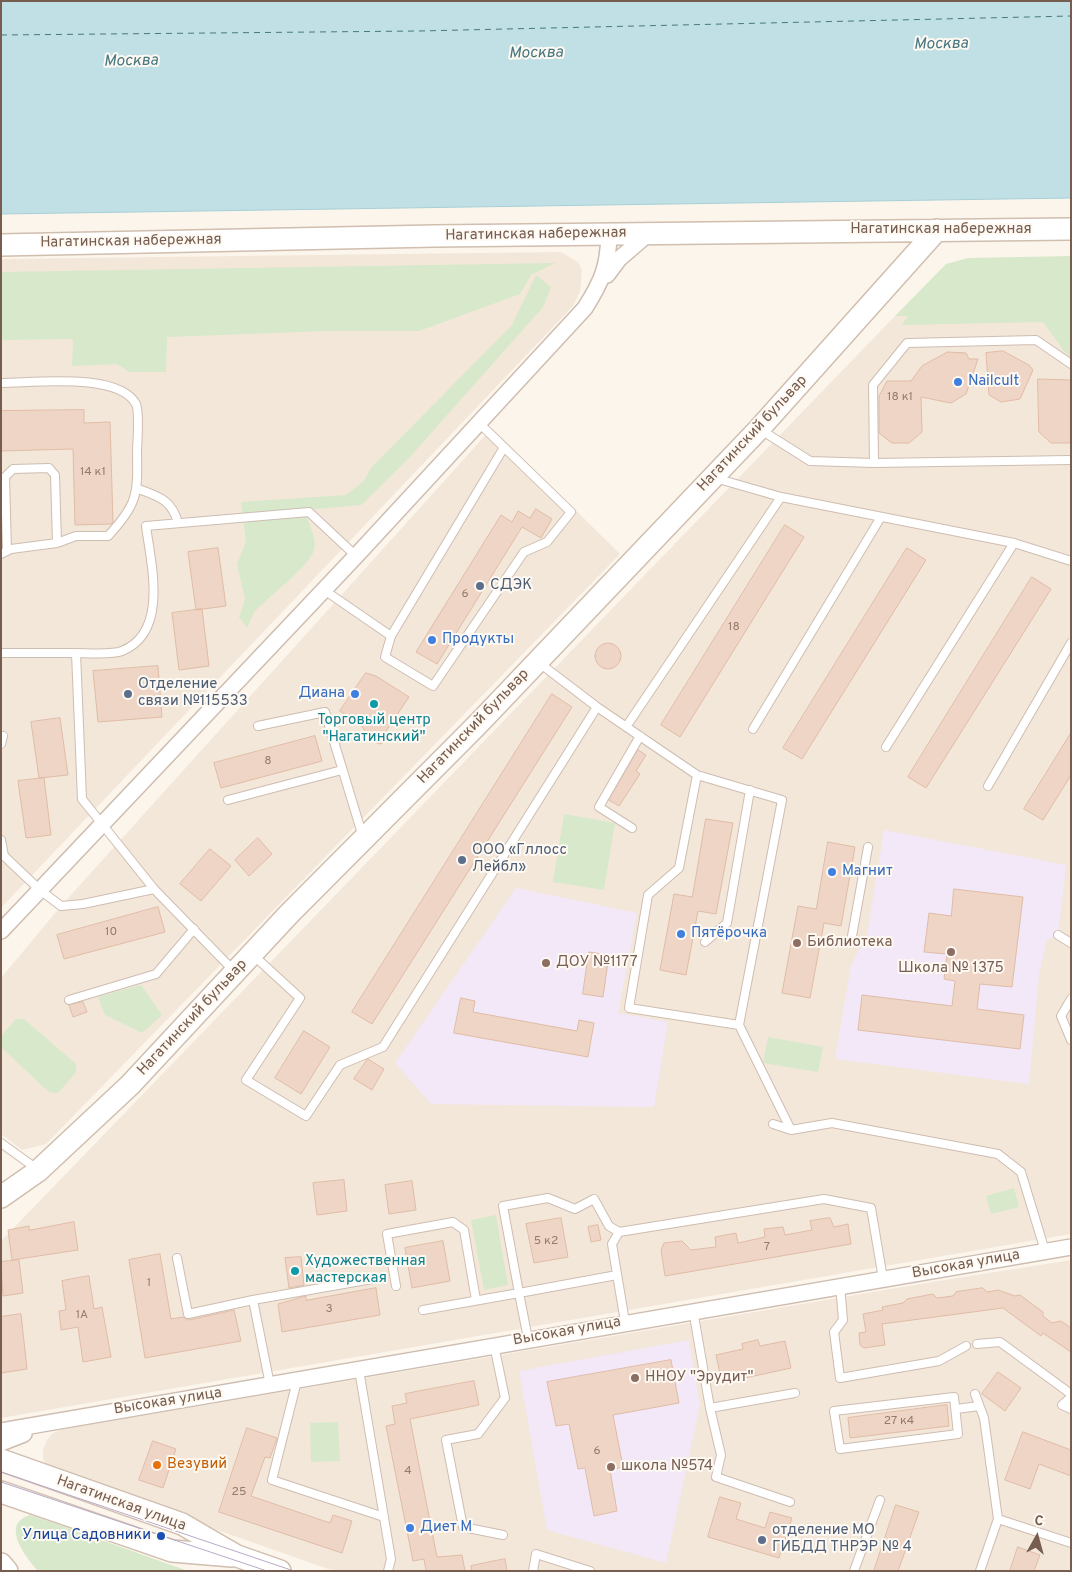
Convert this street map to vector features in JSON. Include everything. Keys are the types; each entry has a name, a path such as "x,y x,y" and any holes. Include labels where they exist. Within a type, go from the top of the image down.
{"street":[{"name":"Нагатинская набережная","path":"1,245 1071,229"},
{"path":"903,268 908,254 907,230"},
{"name":"Нагатинский бульвар","path":"1,1196 38,1170 130,1085 252,954 479,723 536,661 713,478 938,230"},
{"path":"1,931 480,424 585,308 619,259 648,234"},
{"path":"601,283 608,260 609,235"},
{"name":"Высокая улица","path":"1,1431 297,1381 693,1310 1045,1251 1070,1250"},
{"name":"Высокая улица","path":"1,1443 63,1420"},
{"name":"Нагатинская улица","path":"1,1460 182,1524 237,1556 280,1571"},
{"name":"Нагатинская улица","path":"1,1492 172,1551 237,1556"},
{"path":"1,1564 7,1571"}],"lane":[{"path":"874,463 872,385 907,343 1036,340 1071,364"},
{"path":"1,383 100,382 124,390 137,405 138,489 127,515 108,536 76,536 57,543 4,552 5,478 13,469 49,468 55,475 57,543"},
{"path":"480,424 503,449 572,512 547,542 524,552 433,686 385,656 391,636 503,449"},
{"path":"759,429 810,461 874,463 1071,460"},
{"path":"713,478 781,497 1014,542 1071,561"},
{"path":"138,489 161,497 175,513 178,523"},
{"path":"626,727 781,497"},
{"path":"1,653 121,652 142,638 155,597 146,526 309,512 356,556"},
{"path":"753,729 881,517"},
{"path":"886,747 1014,542"},
{"path":"324,590 391,636"},
{"path":"988,786 1071,644"},
{"path":"76,653 82,799 154,889 194,928 235,973"},
{"path":"536,661 597,707 697,774 782,800 739,1025 791,1130"},
{"path":"252,954 300,998 246,1080 306,1116 340,1065 383,1047 597,707"},
{"path":"258,726 325,712 364,839"},
{"path":"632,828 599,807 640,736"},
{"path":"228,800 342,770"},
{"path":"697,774 679,868 648,895 629,1008 739,1025"},
{"path":"705,942 727,924 750,790"},
{"path":"1,840 4,856 40,890 61,906 83,904 154,889"},
{"path":"852,936 868,847"},
{"path":"69,1000 156,974 194,928"},
{"path":"1058,935 1071,943"},
{"path":"1071,998 1061,1016 1071,1040"},
{"path":"774,1124 791,1130 832,1123 998,1154 1021,1172 1045,1251"},
{"path":"1,1144 38,1170"},
{"path":"528,1339 503,1206 548,1198 575,1209 594,1199 609,1226 619,1232 824,1199 871,1208 883,1279"},
{"path":"396,1286 387,1234 453,1222 464,1230 476,1300"},
{"path":"619,1232 612,1244 625,1322"},
{"path":"177,1258 188,1314 254,1300 372,1280"},
{"path":"424,1310 617,1275"},
{"path":"840,1286 843,1320 834,1332 840,1378 939,1361 966,1346"},
{"path":"254,1300 270,1385"},
{"path":"693,1310 710,1408 722,1455 716,1477 790,1502"},
{"path":"977,1344 1000,1342 1071,1395 1062,1404 1071,1409"},
{"path":"494,1345 505,1398 478,1434 446,1440 463,1527 504,1535"},
{"path":"359,1370 391,1560 388,1571"},
{"path":"297,1381 272,1480 384,1517"},
{"path":"710,1408 795,1393"},
{"path":"975,1394 984,1418 998,1519 980,1571"},
{"path":"954,1396 956,1410 958,1434 840,1449 834,1411 954,1396"},
{"path":"956,1410 979,1406"},
{"path":"854,1571 880,1500"},
{"path":"998,1519 1071,1543"},
{"path":"532,1571 536,1554 590,1571"}],"shaded area":[{"path":"561,252 578,262 582,271 580,292 573,306 1,908 1,259"},
{"path":"1071,314 1071,1234 1,1418 1,1241 895,316"},
{"path":"492,428 620,554 46,1144 22,1150 1,1134 1,978 61,906"},
{"name":"Школа № 1375","path":"884,830 1066,865 1058,935 1047,940 1039,974 1029,1084 835,1059 851,965 867,935"},
{"name":"ДОУ №1177","path":"516,888 637,913 618,1013 668,1022 654,1107 431,1104 395,1063"},
{"path":"1071,1260 1071,1571 334,1571 49,1471 43,1459 43,1450 47,1440 53,1433 63,1429"},
{"name":"школа №574","path":"689,1340 700,1405 666,1563 547,1530 519,1371"}],"green space":[{"path":"1071,256 1071,357 1064,351 1043,322 902,325 908,316 895,316 946,264 968,258"},
{"path":"555,263 531,275 520,294 419,331 327,331 167,337 166,372 130,372 117,364 72,366 73,339 1,340 1,272"},
{"path":"536,275 551,287 543,307 408,459 361,505 305,510 315,541 314,550 298,572 256,610 247,628 239,617 245,599 237,564 246,542 241,502 346,495 364,481 370,469 512,325"},
{"path":"564,814 615,823 604,890 553,882"},
{"path":"141,985 162,1015 142,1033 105,1015 98,997"},
{"path":"16,1019 24,1019 76,1064 76,1072 58,1093 49,1092 1,1047 1,1036"},
{"path":"768,1037 823,1047 818,1072 763,1063"},
{"path":"1014,1188 1019,1207 991,1214 986,1196"},
{"path":"496,1215 508,1285 484,1290 471,1220"},
{"path":"338,1422 340,1461 311,1462 310,1423"},
{"path":"30,1515 188,1571 38,1571 22,1549 16,1533 17,1525 21,1519"}],"water":[{"name":"Москва","path":"1,1 1071,1 1071,198 1,214"}],"building":[{"path":"1003,351 1029,365 1033,370 1020,399 1001,402 989,395 986,353"},
{"path":"948,352 966,353 969,359 978,359 966,394 951,403 921,397 922,432 909,443 892,443 879,433 879,396 887,381 911,381 922,366"},
{"path":"1038,379 1071,380 1071,443 1051,443 1039,432"},
{"path":"84,410 84,423 110,422 113,522 111,524 75,525 73,449 1,451 1,411"},
{"path":"536,509 552,519 541,538 522,527 437,664 416,652 501,515 512,522 518,511 530,518"},
{"path":"785,525 804,537 680,737 661,725"},
{"path":"218,548 226,606 196,610 188,552"},
{"path":"907,548 926,560 802,759 783,748"},
{"path":"1032,577 1051,589 926,788 908,777"},
{"path":"202,609 209,666 179,670 172,613"},
{"path":"608,643 617,647 621,656 617,665 608,669 599,665 595,656 599,647"},
{"name":"Отделение связи №115533","path":"158,666 162,717 98,722 93,671"},
{"name":"Торговый центр \"Нагатинский\"","path":"366,673 376,676 409,697 384,734 384,742 380,744 372,741 360,724 340,711"},
{"path":"552,694 572,707 372,1024 352,1012"},
{"path":"60,718 68,775 39,778 31,722"},
{"path":"1071,733 1071,775 1043,820 1024,809"},
{"path":"315,736 322,761 221,788 214,763"},
{"path":"638,750 646,755 636,771 640,774 619,806 609,800"},
{"path":"44,778 51,835 26,838 18,781"},
{"path":"706,819 733,823 716,914 698,911 686,975 660,970 674,894 692,897"},
{"path":"258,838 272,854 249,876 235,860"},
{"path":"828,842 855,847 841,926 824,923 810,998 782,993 798,906 816,909"},
{"path":"210,849 231,866 201,901 180,884"},
{"path":"954,889 1023,897 1012,987 980,984 977,1009 1024,1015 1020,1049 858,1030 862,995 952,1006 955,981 944,979 947,954 924,952 929,913 951,916"},
{"path":"158,907 165,932 64,959 57,935"},
{"path":"589,952 609,955 603,997 583,994"},
{"path":"461,998 475,1001 473,1012 577,1031 579,1020 594,1023 588,1057 454,1033"},
{"path":"83,1002 87,1012 73,1017 69,1005"},
{"path":"304,1031 330,1047 301,1094 275,1078"},
{"path":"368,1059 384,1069 372,1090 354,1079"},
{"path":"344,1180 347,1211 317,1215 313,1183"},
{"path":"412,1181 416,1210 389,1214 385,1185"},
{"path":"561,1218 568,1257 534,1263 526,1224"},
{"path":"830,1218 834,1227 848,1224 851,1244 665,1276 661,1250 664,1243 682,1241 691,1250 716,1247 715,1237 736,1233 738,1243 765,1237 764,1229 783,1227 785,1235 812,1230 810,1221"},
{"path":"74,1222 78,1250 12,1260 8,1230 29,1226 29,1230"},
{"path":"598,1225 601,1240 591,1242 588,1227"},
{"path":"443,1241 450,1281 412,1288 405,1248"},
{"path":"160,1254 171,1319 183,1317 189,1320 234,1310 241,1341 145,1358 129,1260"},
{"name":"Художественная мастерская","path":"301,1257 304,1285 289,1288 285,1258"},
{"path":"19,1260 23,1293 3,1296 1,1262"},
{"path":"89,1276 94,1309 102,1307 111,1357 83,1362 78,1327 61,1330 59,1311 66,1310 62,1281"},
{"path":"376,1288 380,1315 282,1332 278,1304 306,1296 306,1300"},
{"path":"983,1288 987,1292 998,1290 1015,1296 1020,1295 1043,1312 1043,1316 1052,1323 1061,1321 1071,1328 1071,1352 1043,1333 1041,1336 1003,1308 882,1324 885,1345 864,1348 860,1345 859,1333 866,1332 863,1314 883,1310 882,1307 903,1303 907,1299 933,1294 937,1298 953,1296 956,1292"},
{"path":"21,1314 27,1369 1,1373 1,1317"},
{"path":"758,1340 760,1346 785,1341 791,1368 722,1383 716,1355 743,1349 742,1344"},
{"path":"671,1360 679,1403 613,1415 623,1467 610,1470 617,1511 594,1516 585,1468 578,1469 569,1424 556,1426 547,1382"},
{"path":"998,1372 1021,1388 1005,1411 982,1394"},
{"path":"474,1381 479,1405 410,1419 437,1557 462,1555 465,1571 426,1571 424,1559 413,1561 386,1426 395,1424 392,1406 407,1403 405,1394"},
{"path":"947,1405 949,1426 850,1438 848,1418"},
{"path":"247,1428 277,1438 270,1458 265,1457 251,1496 330,1523 333,1515 352,1521 342,1553 219,1512"},
{"path":"1023,1432 1071,1450 1071,1476 1039,1464 1030,1489 1005,1480"},
{"path":"153,1441 176,1449 163,1488 139,1480"},
{"path":"720,1497 741,1503 736,1519 765,1528 770,1512 792,1518 779,1558 708,1537"},
{"path":"896,1505 919,1512 898,1571 874,1571"},
{"path":"1018,1547 1040,1555 1034,1571 1010,1571"},
{"path":"505,1559 507,1571 471,1571 471,1566"}],"ferry route":[{"path":"1,35 419,31 1071,16"}],"tram line":[{"path":"1,1472 294,1571"},
{"path":"1,1482 267,1571"}],"place":[{"name":"Nailcult","path":"958,382"},
{"name":"СДЭК","path":"480,586"},
{"name":"Продукты","path":"432,640"},
{"name":"Отделение связи №115533","path":"128,694"},
{"name":"Диана","path":"355,694"},
{"name":"Торговый центр \"Нагатинский\"","path":"374,704"},
{"name":"ООО «Гллосс Лейбл»","path":"462,860"},
{"name":"Магнит","path":"832,872"},
{"name":"Пятёрочка","path":"681,934"},
{"name":"Библиотека","path":"797,943"},
{"name":"Школа № 1375","path":"951,952"},
{"name":"ДОУ №1177","path":"546,963"},
{"name":"Художественная мастерская","path":"295,1271"},
{"name":"ННОУ \"Эрудит\"","path":"635,1378"},
{"name":"Везувий","path":"157,1465"},
{"name":"школа №574","path":"611,1467"},
{"name":"Диет М","path":"410,1528"},
{"name":"Улица Садовники","path":"161,1536"},
{"name":"отделение МО ГИБДД ТНРЭР № 4","path":"762,1540"}]}
